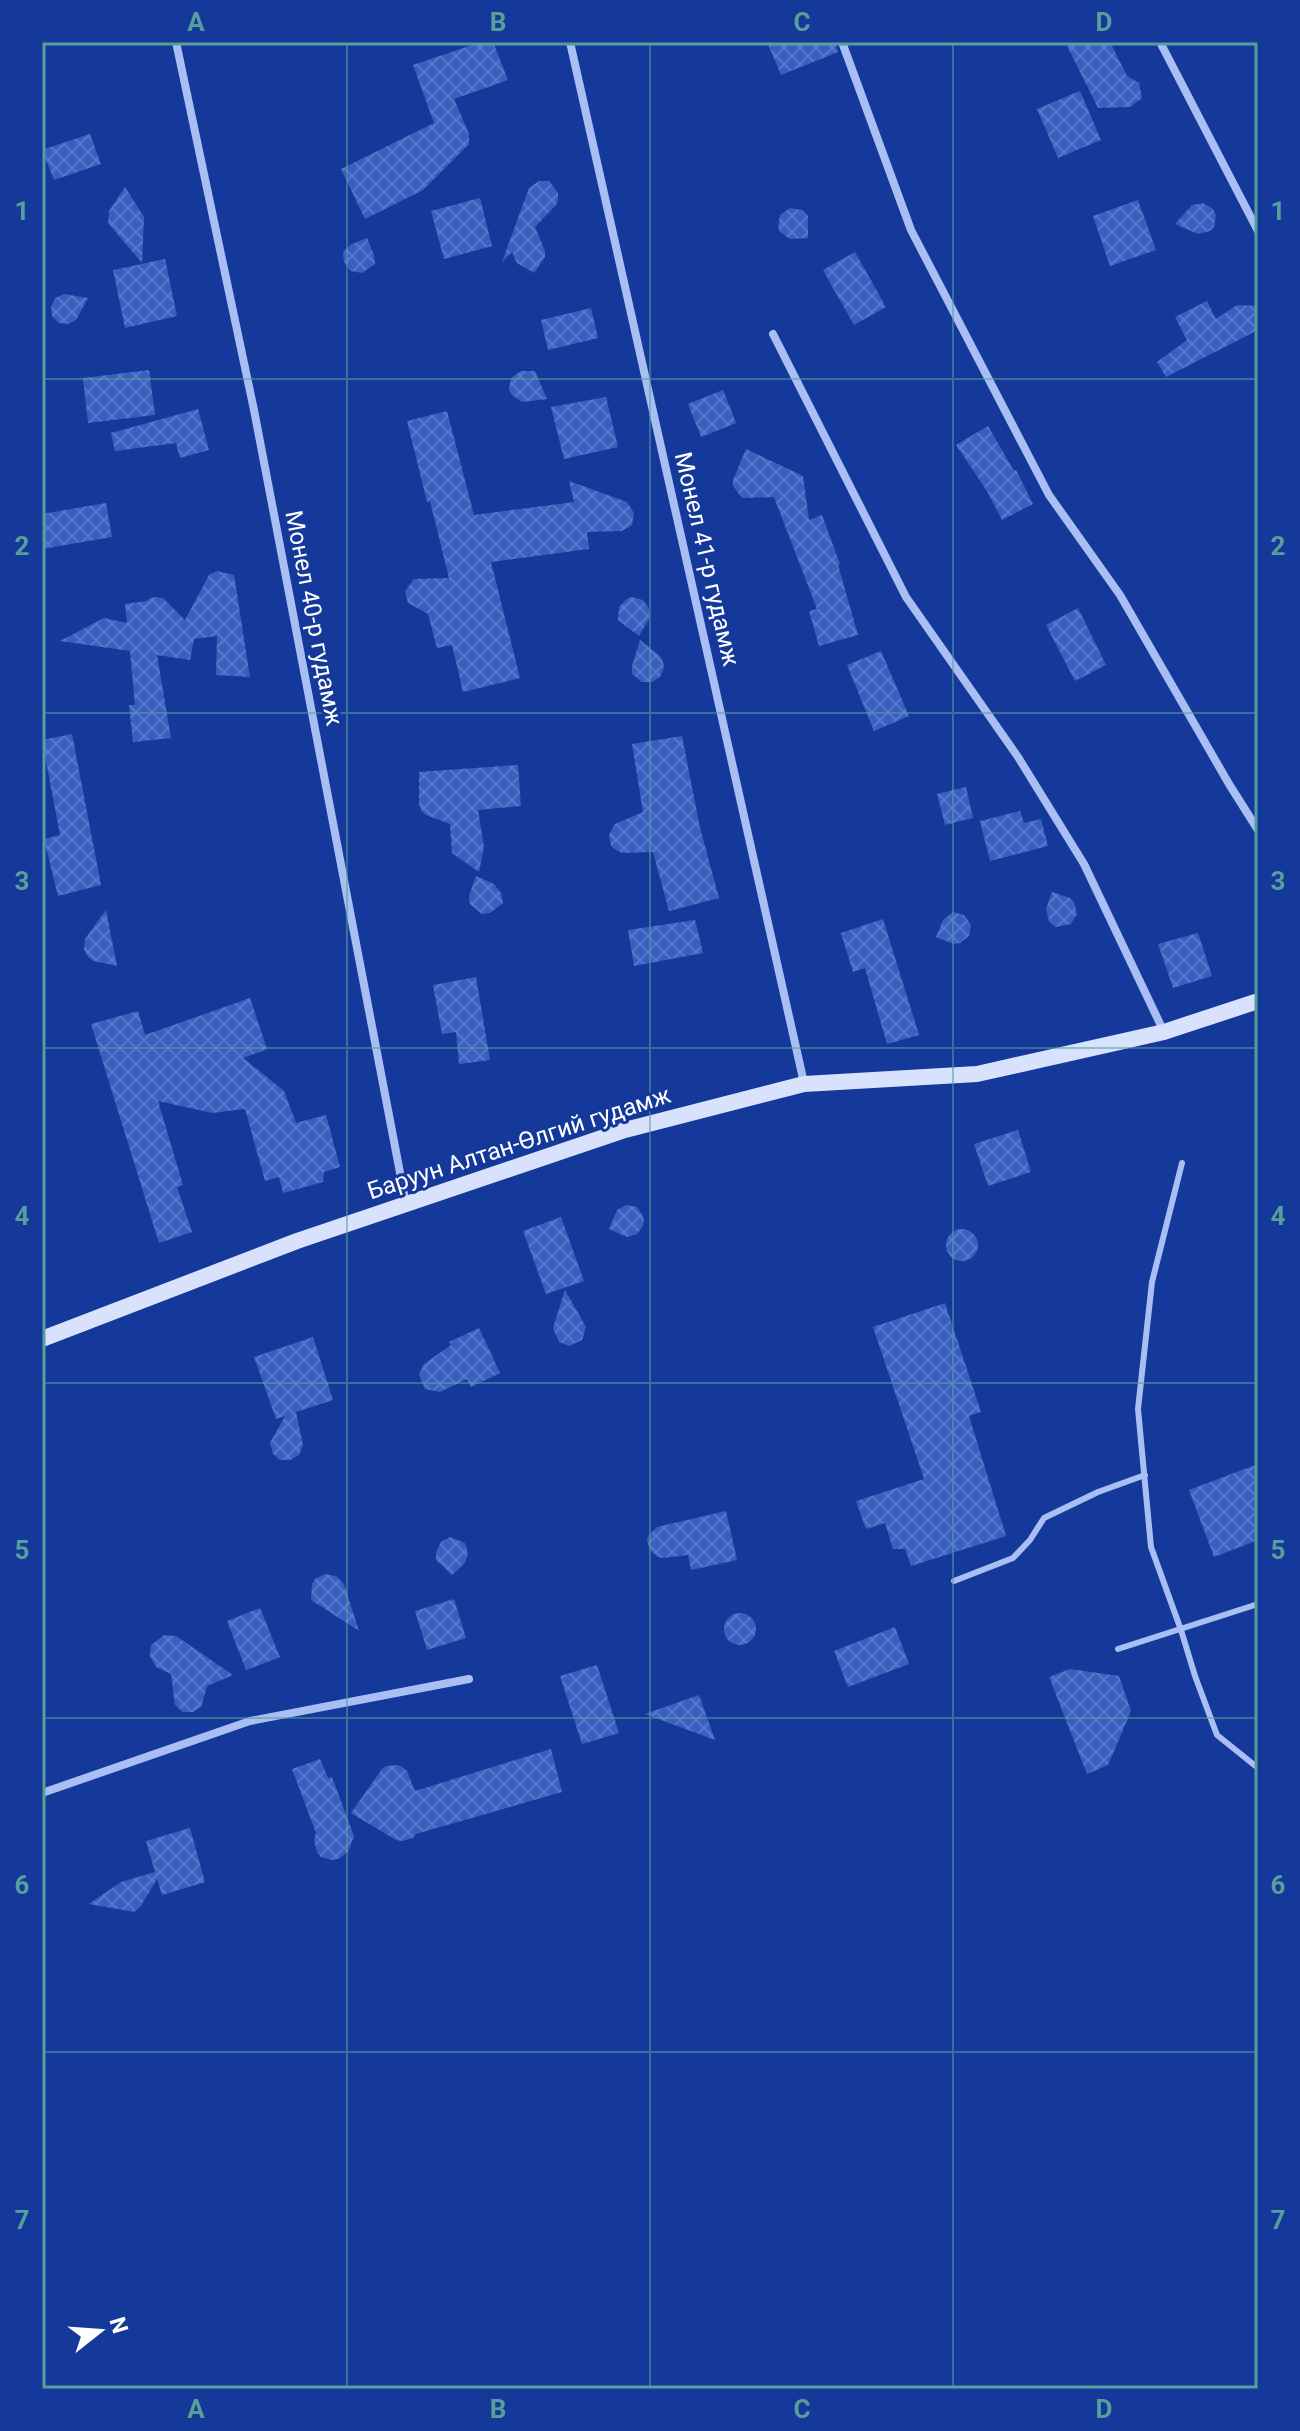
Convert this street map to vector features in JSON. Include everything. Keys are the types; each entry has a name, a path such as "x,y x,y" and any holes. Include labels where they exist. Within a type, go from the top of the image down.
{"main road":[{"name":"Баруун Алтан-Өлгий гудамж","path":"42,1339 297,1241 625,1130 804,1084 977,1074 1164,1032 1258,1001"}],"street":[{"name":"Монел 40-р гудамж","path":"176,42 254,410 406,1204"},
{"name":"Монел 41-р гудамж","path":"570,42 804,1084"},
{"path":"842,42 911,230 1049,495 1120,595 1258,830"},
{"path":"1160,42 1258,231"},
{"path":"773,334 906,597 1018,757 1084,864 1164,1032"},
{"path":"42,1793 250,1721 469,1679"}],"lane":[{"path":"1182,1163 1152,1282 1138,1409 1151,1547 1217,1735 1258,1768"},
{"path":"954,1581 1013,1558 1030,1540 1044,1518 1098,1492 1145,1475"},
{"path":"1118,1649 1258,1604"}],"building":[{"path":"481,42 493,42 508,80 454,99 469,134 469,144 423,190 365,219 341,169 434,123 413,65"},
{"path":"767,42 835,42 838,52 781,75"},
{"path":"1065,42 1110,42 1127,76 1139,83 1142,98 1130,107 1098,108"},
{"path":"1080,91 1101,140 1058,158 1037,109"},
{"path":"90,134 101,164 54,180 42,150"},
{"path":"539,181 549,181 558,193 558,199 535,227 545,257 534,273 517,263 512,252 502,262 529,188"},
{"path":"125,187 144,217 142,263 108,223 109,211"},
{"path":"480,198 492,246 444,259 431,211"},
{"path":"1138,200 1156,250 1110,266 1093,216"},
{"path":"1203,203 1216,215 1210,231 1198,234 1175,224 1192,205"},
{"path":"790,208 802,210 808,216 808,238 790,239 780,232 780,215"},
{"path":"367,238 375,264 362,273 351,271 344,262 343,252 350,245"},
{"path":"855,252 886,307 854,325 823,270"},
{"path":"165,259 177,316 125,328 113,270"},
{"path":"64,294 88,298 76,320 68,324 59,323 52,316 51,307 55,298"},
{"path":"1207,301 1216,319 1237,305 1258,306 1258,330 1166,377 1157,362 1187,340 1175,317"},
{"path":"591,308 598,338 548,350 541,320"},
{"path":"149,370 155,415 88,423 83,378"},
{"path":"521,371 535,371 547,399 522,402 512,395 509,390 511,378"},
{"path":"723,390 736,423 701,437 688,404"},
{"path":"606,397 618,447 564,459 551,407"},
{"path":"198,409 209,450 180,458 176,443 115,451 111,433"},
{"path":"447,411 474,515 574,502 569,481 627,502 634,513 632,525 622,531 587,532 589,549 491,562 520,678 463,692 452,645 437,648 428,614 408,603 405,591 414,579 449,578 407,421"},
{"path":"988,426 1033,504 1002,520 956,445"},
{"path":"746,449 803,476 809,520 822,515 840,564 858,635 819,646 809,611 817,609 774,497 742,498 733,486"},
{"path":"106,503 112,537 42,549 42,514"},
{"path":"217,571 234,575 250,677 216,675 217,636 194,639 190,660 157,655 171,738 133,742 129,705 135,705 130,651 60,641 104,618 127,623 125,604 154,597 163,598 185,620 209,575"},
{"path":"632,597 643,600 649,608 649,619 639,636 618,620 619,607"},
{"path":"1078,608 1106,665 1075,681 1046,625"},
{"path":"640,640 663,662 660,677 652,682 642,682 632,674"},
{"path":"881,651 909,716 874,731 847,665"},
{"path":"72,734 101,885 58,896 44,839 60,835 42,740"},
{"path":"682,736 700,828 719,898 669,911 653,852 622,853 611,846 609,835 615,824 643,812 632,744"},
{"path":"518,765 521,806 478,810 484,847 479,872 452,853 450,824 422,811 419,805 419,772"},
{"path":"966,787 973,818 945,825 937,794"},
{"path":"1020,811 1024,823 1041,819 1048,846 990,861 980,821"},
{"path":"476,876 494,884 501,893 503,903 490,913 482,914 470,904 469,896"},
{"path":"1052,892 1074,902 1077,914 1071,924 1056,927 1049,921 1046,909"},
{"path":"106,910 117,966 94,961 84,950 85,939"},
{"path":"953,912 964,915 971,925 969,936 954,944 936,937 943,920"},
{"path":"883,919 919,1035 887,1044 865,968 853,972 841,933"},
{"path":"695,920 703,953 634,966 628,930"},
{"path":"1198,933 1212,976 1173,988 1158,944"},
{"path":"476,977 490,1060 459,1064 456,1032 442,1034 433,985"},
{"path":"250,998 267,1049 243,1058 284,1091 296,1123 326,1115 340,1167 324,1172 323,1182 283,1193 279,1177 265,1181 245,1109 212,1113 158,1101 183,1185 177,1187 192,1232 159,1243 91,1024 138,1011 145,1035"},
{"path":"1018,1130 1031,1172 988,1186 974,1144"},
{"path":"626,1205 637,1207 644,1221 637,1234 627,1237 609,1229 617,1210"},
{"path":"561,1217 584,1281 546,1294 523,1231"},
{"path":"962,1229 973,1234 978,1245 973,1256 962,1261 951,1256 946,1245 951,1234"},
{"path":"565,1290 586,1327 582,1340 569,1346 559,1342 553,1328"},
{"path":"945,1303 981,1412 969,1416 1006,1536 911,1566 905,1549 893,1549 885,1523 866,1529 856,1501 924,1479 873,1327"},
{"path":"479,1328 500,1373 471,1387 467,1379 440,1392 425,1389 419,1375 424,1364 451,1345 449,1342"},
{"path":"313,1337 333,1400 296,1412 303,1445 299,1455 290,1460 280,1460 273,1454 270,1443 285,1416 276,1419 254,1357"},
{"path":"1258,1464 1258,1540 1214,1557 1189,1490"},
{"path":"726,1511 737,1560 691,1570 688,1555 663,1558 650,1550 647,1540 657,1527"},
{"path":"450,1537 465,1543 468,1553 465,1563 452,1575 436,1560 441,1542"},
{"path":"325,1574 336,1576 344,1584 359,1631 311,1600 312,1584"},
{"path":"454,1599 466,1638 427,1650 415,1611"},
{"path":"260,1608 280,1657 246,1670 227,1621"},
{"path":"740,1613 751,1618 756,1629 751,1640 740,1645 729,1640 724,1629 729,1618"},
{"path":"895,1627 909,1664 848,1687 834,1651"},
{"path":"164,1635 176,1636 233,1675 207,1686 201,1707 193,1712 183,1712 175,1705 171,1674 156,1667 150,1656 151,1645"},
{"path":"597,1665 619,1733 582,1744 560,1676"},
{"path":"1070,1669 1119,1676 1131,1711 1108,1765 1087,1774 1049,1677"},
{"path":"699,1695 715,1740 645,1714"},
{"path":"551,1749 562,1792 416,1834 402,1841 351,1813 387,1766 398,1765 407,1771 415,1791"},
{"path":"320,1759 328,1778 332,1777 354,1836 348,1852 332,1860 321,1857 317,1852 316,1833 292,1769"},
{"path":"190,1828 205,1882 162,1895 157,1879 134,1912 89,1904 121,1882 155,1872 146,1841"}]}
